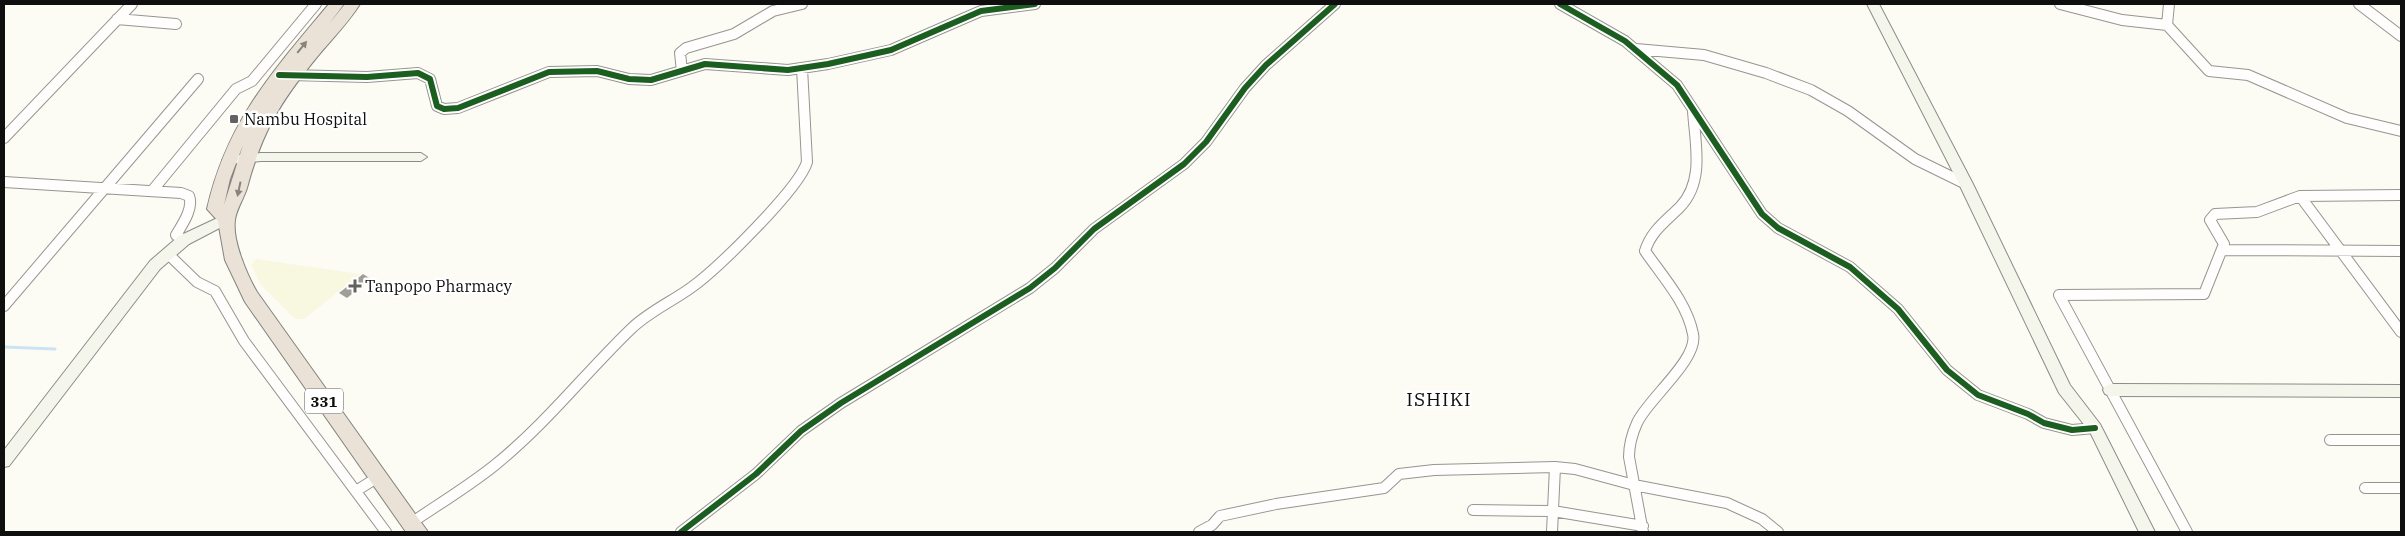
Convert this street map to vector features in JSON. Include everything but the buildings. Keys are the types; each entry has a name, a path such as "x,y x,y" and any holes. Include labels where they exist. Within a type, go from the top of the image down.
{"highway":[{"name":"331","path":"337,4 279,75 240,132 228,160 215,209 226,219 235,267 246,289 415,528"},
{"path":"226,219 237,199 252,143 296,76 353,4"}],"street":[{"path":"4,138 132,4"},
{"path":"152,191 236,88 252,81 316,4"},
{"path":"682,71 680,53 686,48 734,34 773,12 802,4"},
{"path":"279,75 367,77 418,73 430,79 438,106 444,109 472,103 549,72 569,70 597,71 629,79 651,80 705,64 761,69 802,68 891,50 981,11 1035,4"},
{"path":"680,532 756,474 809,426 841,404 1030,288 1094,230 1184,164 1206,142 1245,88 1266,65 1335,4"},
{"path":"1560,4 1608,30 1636,49 1677,86 1762,214 1778,228 1850,267 1876,289 1898,309 1947,370 1960,382 1978,395 2028,414 2044,423 2072,430 2094,428"},
{"path":"1874,4 1966,184 2064,389 2094,428 2147,532"},
{"path":"2060,4 2086,8 2122,20 2167,25 2209,71 2248,75 2347,118 2401,131"},
{"path":"2167,25 2169,4"},
{"path":"2359,4 2401,36"},
{"path":"117,19 176,24"},
{"path":"1636,49 1704,55 1766,72 1811,90 1848,111 1915,159 1966,184"},
{"path":"415,528 496,465 527,436 634,326 694,286 751,232 789,191 804,172 807,162 802,68"},
{"path":"4,306 198,79"},
{"path":"1473,510 1553,511 1643,529 1629,452 1637,422 1690,352 1694,336 1685,309 1645,251 1648,242 1657,228 1687,200 1694,186 1696,168 1693,110"},
{"path":"228,160 247,157 421,157"},
{"path":"4,182 180,193 188,196 191,201 186,220 176,235 184,240"},
{"path":"2187,532 2059,295 2204,294 2224,244 2210,220 2215,214 2257,212 2300,196 2401,195"},
{"path":"2300,196 2401,332"},
{"path":"4,461 155,266 184,240 226,219"},
{"path":"2222,250 2401,251"},
{"path":"168,254 197,282 215,291 244,341 386,532"},
{"path":"2110,390 2401,391"},
{"path":"2330,440 2401,440"},
{"path":"1552,532 1555,467"},
{"path":"1199,532 1212,526 1220,516 1276,504 1384,488 1399,474 1434,470 1574,467 1635,486 1684,492 1728,503 1748,510 1778,532"},
{"path":"356,491 378,477"},
{"path":"2365,488 2401,488"}],"green space":[{"path":"256,259 360,274 304,319 295,319 261,285 251,265"}],"waterway":[{"path":"4,347 55,349"}],"cycle path":[{"path":"279,75 367,77 418,73 430,79 437,106 444,109 458,108 549,72 569,70 597,71 629,79 651,80 705,64 788,70 828,64 891,50 981,11 1035,4"},
{"path":"681,532 756,474 801,431 841,403 1030,288 1055,268 1094,229 1184,164 1206,142 1245,88 1266,65 1335,4"},
{"path":"1560,4 1625,41 1677,85 1762,214 1778,228 1850,267 1898,309 1947,370 1978,395 2028,414 2044,423 2072,430 2095,428"}],"place":[{"name":"Nambu Hospital","path":"234,119"},
{"name":"Tanpopo Pharmacy","path":"355,286"}],"district":[{"name":"ISHIKI","path":"1439,399"}]}
